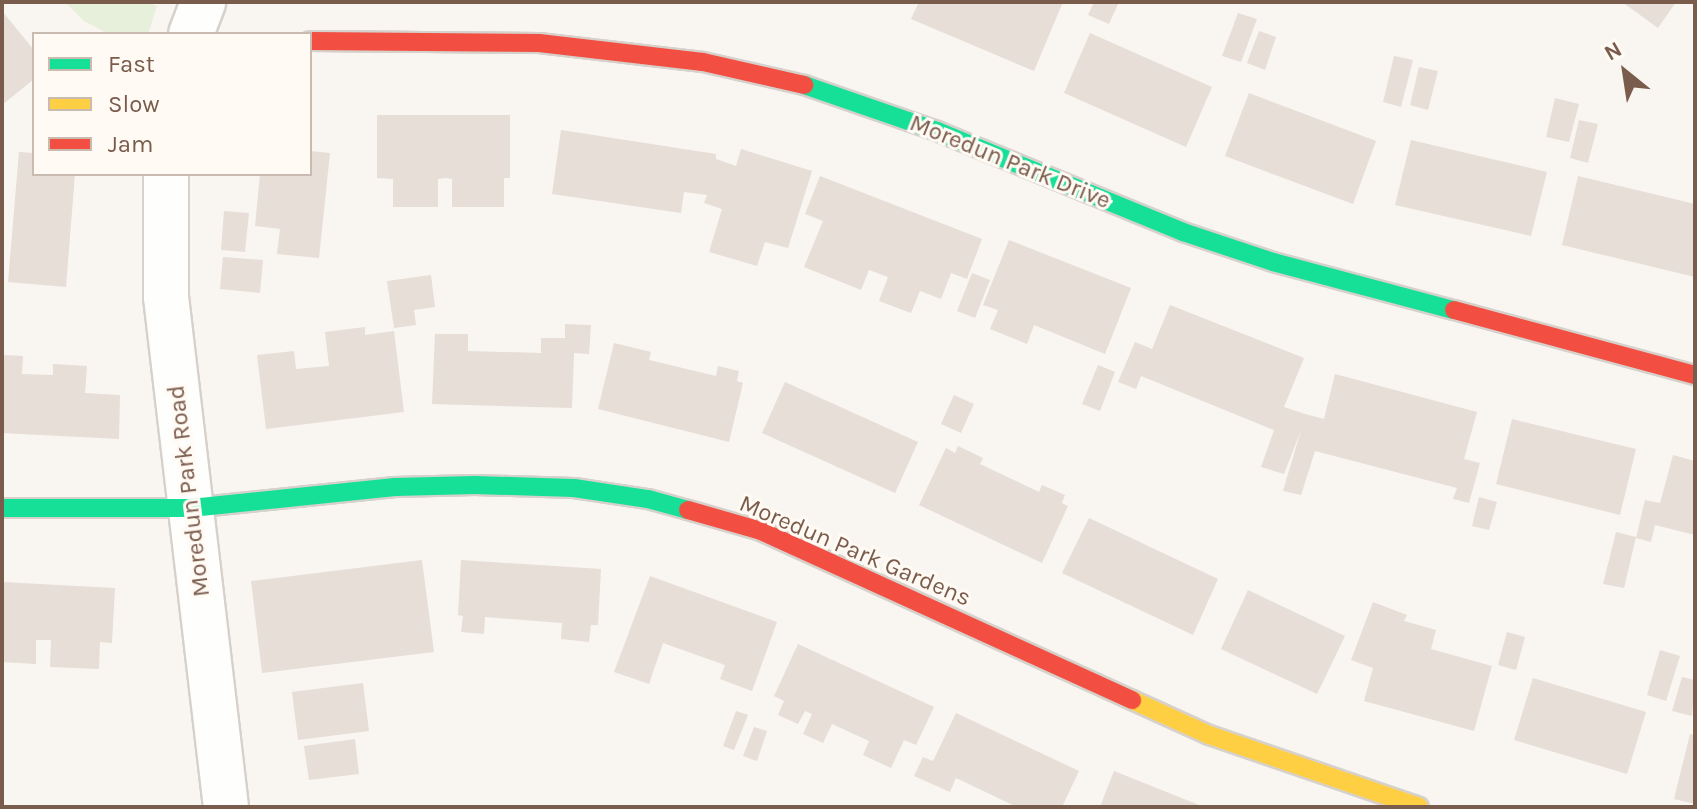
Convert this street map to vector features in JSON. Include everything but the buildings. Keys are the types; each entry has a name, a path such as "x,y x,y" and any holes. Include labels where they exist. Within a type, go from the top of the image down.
{"street":[{"name":"Moredun Park Drive","path":"312,41 539,43 703,62 817,88 937,131 1183,232 1273,262 1695,375"},
{"name":"Moredun Park Road","path":"166,176 166,297 226,807"},
{"name":"Moredun Park Gardens","path":"2,508 191,508 395,487 475,485 574,488 648,499 761,531 1209,735 1419,807"}],"green space":[{"path":"65,2 146,2 157,6 149,32 105,32 84,21"}],"traffic: fast":[{"path":"804,85 937,131 1183,232 1273,262 1454,310"},
{"path":"2,508 191,508 395,487 475,485 574,488 648,499 688,510"}],"traffic: slow":[{"path":"1132,700 1209,735 1419,807"}],"traffic: jam":[{"path":"312,41 539,43 703,62 804,85"},
{"path":"1454,310 1695,375"},
{"path":"688,510 761,531 1132,700"}]}
